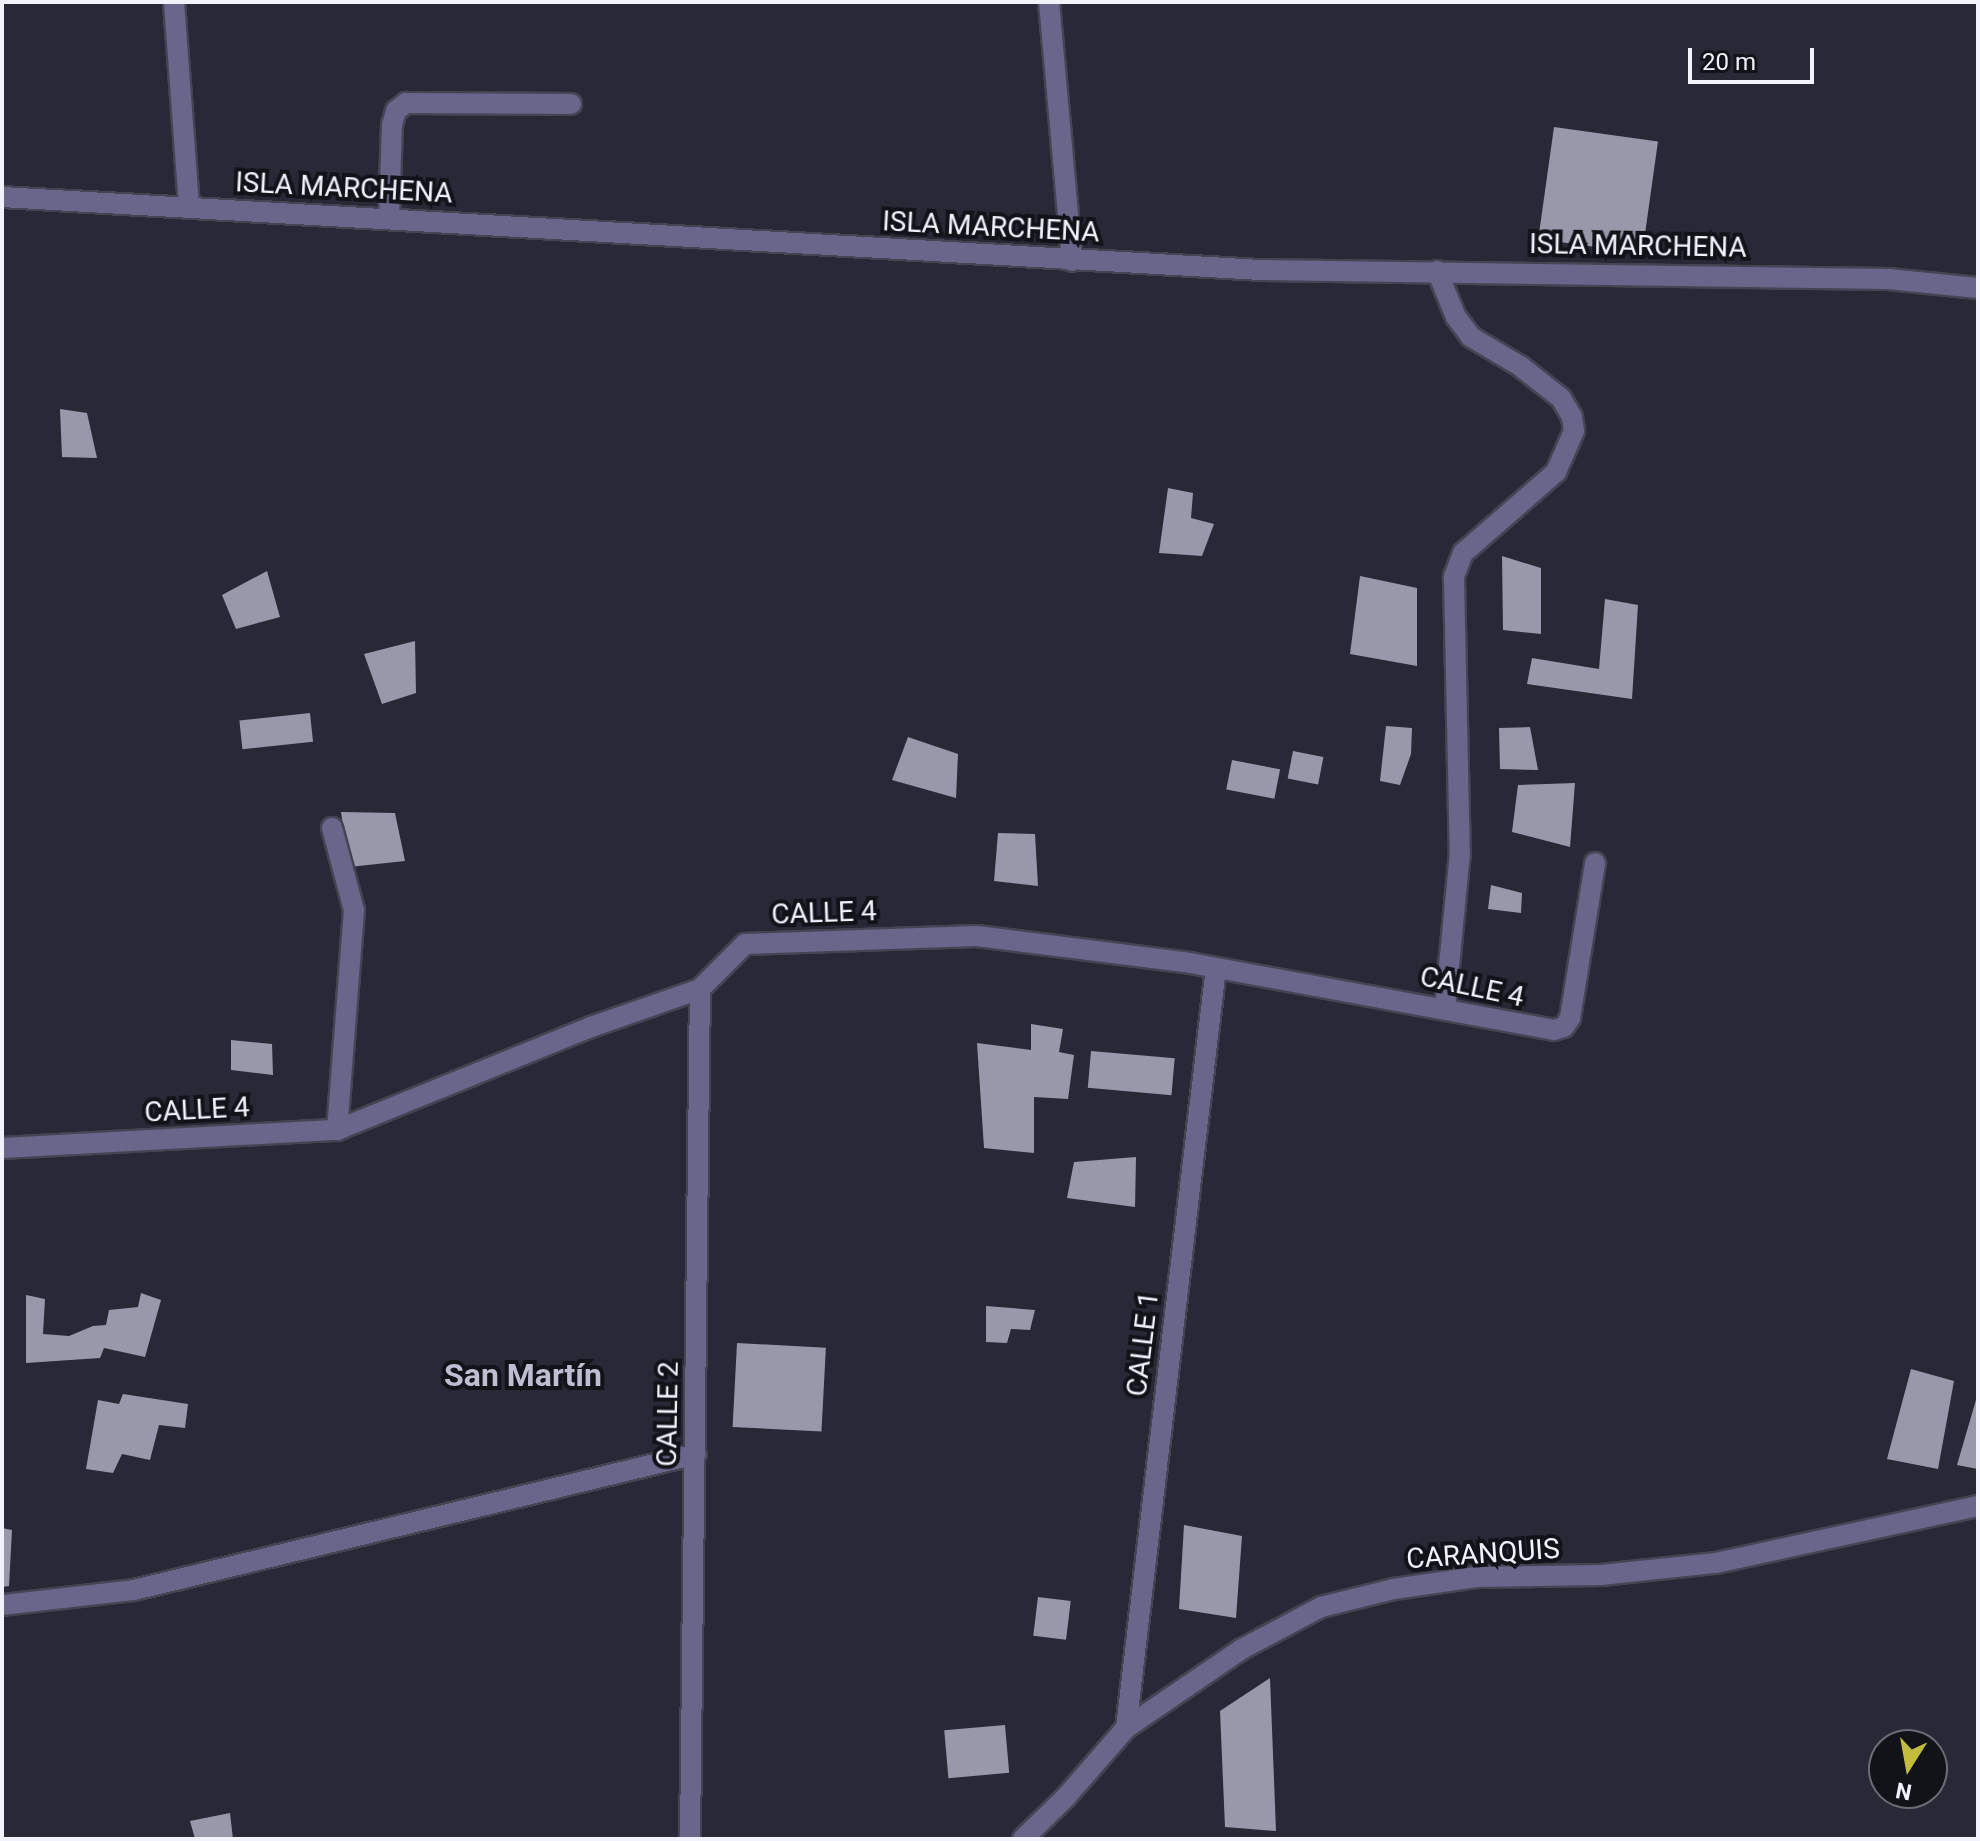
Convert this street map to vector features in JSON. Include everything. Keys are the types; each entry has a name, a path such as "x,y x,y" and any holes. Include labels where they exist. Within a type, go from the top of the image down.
{"street":[{"path":"174,2 189,207"},
{"path":"1049,2 1072,261"},
{"path":"389,219 392,125 396,111 406,103 571,104"},
{"name":"ISLA MARCHENA","path":"2,197 1261,270 1888,279 1978,288"},
{"path":"1437,271 1456,317 1471,337 1520,366 1561,398 1574,431 1556,472 1463,553 1454,577 1460,852 1445,1008"},
{"path":"332,828 354,910 337,1130"},
{"name":"CALLE 4","path":"2,1148 337,1130 591,1027 700,989 745,944 977,936 1216,968 1445,1008 1542,1029 1564,1027 1570,1018 1595,863"},
{"name":"CALLE 1","path":"1126,1728 1216,968"},
{"name":"CALLE 2","path":"690,1839 700,989"},
{"path":"2,1605 134,1590 696,1454"},
{"name":"CARANQUIS","path":"1023,1839 1066,1797 1126,1728 1242,1649 1321,1607 1394,1589 1476,1577 1601,1575 1716,1563 1978,1506"}],"building":[{"path":"1554,127 1658,142 1642,254 1538,239"},
{"path":"60,409 87,413 97,458 62,457"},
{"path":"1168,488 1193,493 1191,518 1214,524 1202,556 1159,553"},
{"path":"1502,556 1541,568 1541,634 1503,630"},
{"path":"267,571 280,617 236,629 222,595"},
{"path":"1360,576 1417,588 1417,666 1350,654"},
{"path":"1605,599 1638,605 1632,699 1527,684 1532,658 1599,669"},
{"path":"415,641 416,693 382,704 364,654"},
{"path":"310,713 313,742 242,749 239,720"},
{"path":"1386,726 1412,728 1411,754 1400,785 1380,781"},
{"path":"1530,727 1538,770 1500,769 1499,728"},
{"path":"908,737 958,754 956,798 892,780"},
{"path":"1293,751 1323,757 1318,784 1288,778"},
{"path":"1232,760 1280,769 1274,799 1226,789"},
{"path":"1575,783 1570,847 1512,832 1518,785"},
{"path":"341,812 395,813 405,861 349,867"},
{"path":"998,833 1035,834 1038,886 994,881"},
{"path":"1491,885 1522,893 1521,913 1488,909"},
{"path":"1031,1024 1063,1029 1059,1052 1074,1055 1068,1099 1034,1097 1034,1153 984,1148 977,1043 1031,1050"},
{"path":"231,1040 272,1044 273,1075 231,1070"},
{"path":"1091,1051 1175,1058 1171,1095 1088,1088"},
{"path":"1136,1157 1135,1207 1067,1198 1074,1162"},
{"path":"141,1293 161,1300 145,1357 104,1348 100,1358 26,1363 26,1295 45,1299 43,1334 69,1336 93,1326 106,1325 109,1310 138,1307"},
{"path":"986,1306 1035,1310 1030,1330 1011,1329 1007,1343 986,1342"},
{"path":"737,1343 826,1348 821,1432 733,1427"},
{"path":"1911,1369 1954,1381 1938,1469 1887,1459"},
{"path":"1978,1393 1978,1469 1957,1465"},
{"path":"123,1394 188,1404 185,1428 159,1425 150,1460 122,1454 113,1473 86,1469 98,1400 119,1404"},
{"path":"1184,1525 1242,1536 1236,1618 1179,1609"},
{"path":"2,1528 12,1530 9,1586 2,1587"},
{"path":"1038,1597 1071,1601 1066,1640 1033,1636"},
{"path":"1270,1678 1276,1831 1225,1827 1220,1711"},
{"path":"1005,1725 1009,1773 948,1778 944,1730"},
{"path":"230,1813 233,1839 195,1839 190,1821"}],"district":[{"name":"San Martín","path":"523,1375"}]}
